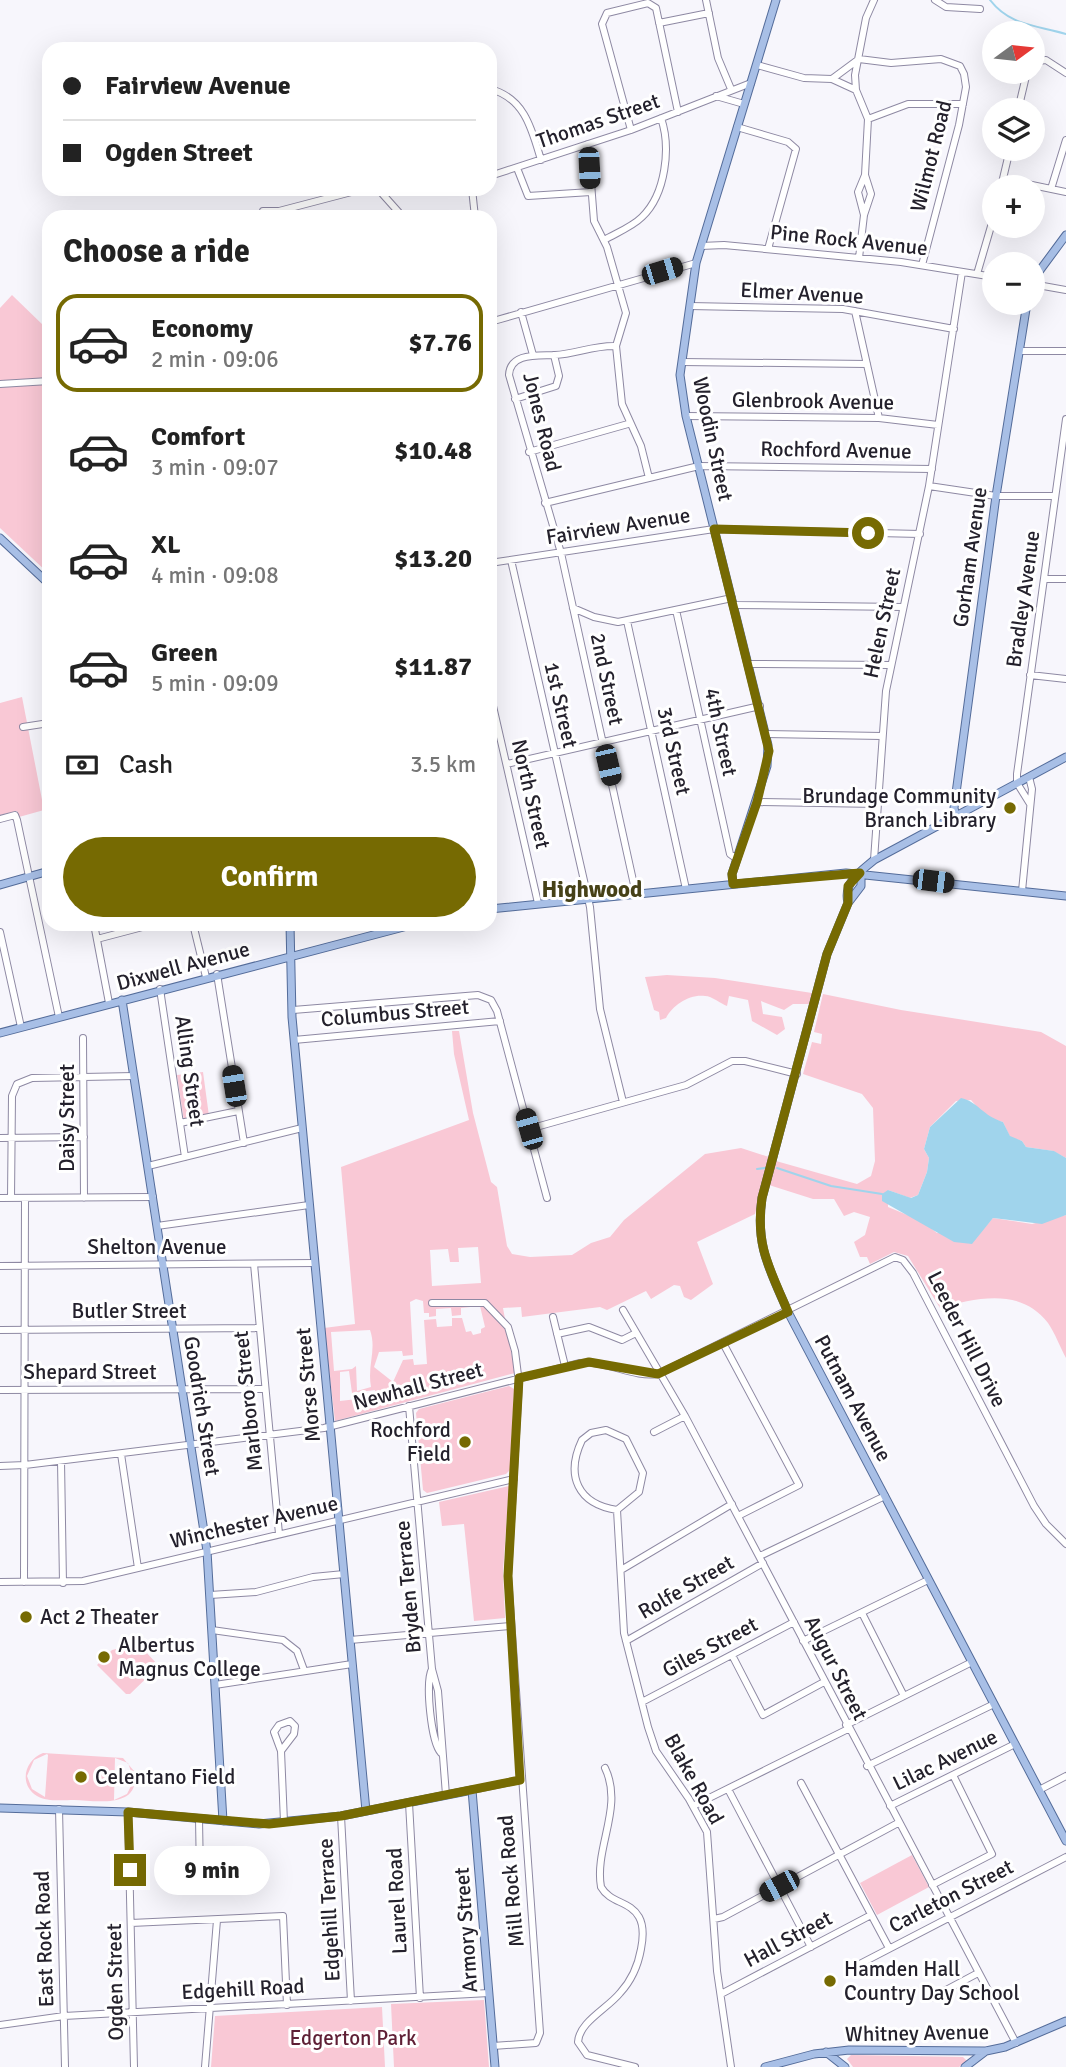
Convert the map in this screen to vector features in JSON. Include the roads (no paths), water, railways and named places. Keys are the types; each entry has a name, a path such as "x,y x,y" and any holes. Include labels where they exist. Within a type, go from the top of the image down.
{"main road":[{"name":"Woodin Street","path":"733,884 732,874 768,762 766,734 680,385 696,263 776,0"},
{"path":"1045,265 1065,238"},
{"name":"Gorham Avenue","path":"956,816 954,808 996,496 1025,315"},
{"path":"0,538 42,577"},
{"path":"860,873 874,860 1066,757"},
{"path":"497,908 860,873 1066,896"},
{"name":"Putnam Avenue","path":"860,873 848,886 848,903 827,954 760,1217 762,1251 788,1312 1066,1841"},
{"path":"0,885 42,874"},
{"name":"Morse Street","path":"290,931 294,1040 366,1811"},
{"name":"Dixwell Avenue","path":"0,1033 375,931"},
{"name":"Goodrich Street","path":"122,1000 207,1551 223,1821"},
{"path":"0,1808 128,1812 223,1821 284,1822 341,1816 472,1790"},
{"name":"Armory Street","path":"472,1790 495,2067"},
{"name":"Whitney Avenue","path":"765,2067 825,2052 986,2051 1016,2043 1066,2021"},
{"path":"965,2067 986,2051"},
{"path":"825,2052 845,2067"}],"street":[{"path":"706,0 718,58 731,89"},
{"path":"864,215 858,192 865,175 868,119 856,90 866,18 874,0"},
{"path":"935,0 946,7 980,9"},
{"path":"631,130 602,21 610,12 648,3 656,8 678,111"},
{"path":"659,23 709,13"},
{"path":"832,79 859,59"},
{"name":"Wilmot Road","path":"859,59 891,63 926,59 951,61 964,74 963,104 922,265"},
{"path":"1045,60 1066,73"},
{"path":"757,65 804,78 832,79 856,90"},
{"name":"Thomas Street","path":"497,174 631,130 751,83"},
{"path":"497,92 510,98 529,120 541,160"},
{"path":"716,96 744,104"},
{"path":"868,119 908,104 963,104"},
{"path":"604,240 633,225 649,209 668,150 661,118"},
{"path":"737,127 788,142 796,149 768,249"},
{"path":"1051,189 1066,140"},
{"path":"588,144 596,228 604,240 626,318 616,346 621,404 628,424 641,446 649,478"},
{"path":"517,168 528,196 591,192"},
{"path":"859,258 864,215 872,194 865,175"},
{"path":"1045,188 1066,192"},
{"path":"283,210 336,196"},
{"path":"384,196 397,210"},
{"path":"977,274 988,238"},
{"name":"Pine Rock Avenue","path":"701,246 724,245 859,258 982,275"},
{"path":"497,320 696,263"},
{"name":"Helen Street","path":"874,860 882,736 890,666 932,470 962,272"},
{"path":"1045,285 1066,290"},
{"name":"Elmer Avenue","path":"690,306 855,311 954,329"},
{"path":"855,311 879,418"},
{"name":"Jones Road","path":"521,312 533,355 516,361 509,370 529,452 561,553"},
{"path":"533,355 554,355 595,346 616,346"},
{"path":"1019,351 1066,351"},
{"path":"514,399 556,386 559,376 554,355"},
{"path":"682,362 867,364"},
{"path":"0,383 42,381"},
{"name":"Glenbrook Avenue","path":"686,416 879,418 938,425"},
{"name":"Bradley Avenue","path":"1017,783 1066,423"},
{"path":"529,452 628,424"},
{"name":"Rochford Avenue","path":"545,503 699,466 932,470"},
{"path":"929,486 996,496 1055,496"},
{"name":"Fairview Avenue","path":"497,562 714,529 920,534"},
{"name":"2nd Street","path":"561,553 636,894"},
{"name":"1st Street","path":"511,560 588,898 600,1009 623,1102"},
{"path":"1044,579 1066,579"},
{"path":"573,608 594,617 627,621 676,610 733,602 903,607"},
{"name":"4th Street","path":"676,610 730,854 737,859"},
{"path":"577,624 594,617"},
{"name":"3rd Street","path":"627,621 686,889"},
{"path":"749,664 890,666"},
{"path":"1030,675 1066,679"},
{"path":"507,764 760,706"},
{"path":"23,727 42,724"},
{"name":"North Street","path":"497,724 538,903"},
{"path":"766,734 882,736"},
{"path":"1022,891 1030,804 1029,777"},
{"path":"1017,783 1030,804"},
{"path":"757,802 878,804"},
{"path":"0,819 15,815 59,1017"},
{"path":"95,931 109,1003"},
{"path":"97,939 127,931"},
{"path":"196,931 206,977"},
{"path":"0,932 21,1027"},
{"path":"217,974 244,1143"},
{"name":"Alling Street","path":"160,989 185,1157"},
{"path":"293,1010 478,995 491,1000 500,1021 547,1198"},
{"name":"Columbus Street","path":"294,1040 500,1021"},
{"name":"Daisy Street","path":"83,1038 85,1198"},
{"path":"529,1129 686,1085 732,1061 745,1060 797,1074"},
{"path":"11,1198 12,1096 17,1084 32,1078 134,1076"},
{"path":"180,1123 238,1111"},
{"path":"148,1166 302,1128"},
{"path":"0,1138 84,1137"},
{"path":"0,1198 153,1197"},
{"path":"24,1582 25,1198"},
{"path":"158,1226 309,1205"},
{"name":"Leeder Hill Drive","path":"788,1312 890,1258 903,1260 914,1273 1034,1506 1045,1524 1066,1544"},
{"name":"Marlboro Street","path":"254,1264 279,1534"},
{"name":"Shelton Avenue","path":"0,1266 314,1264"},
{"name":"Mill Rock Road","path":"432,1303 485,1303 494,1310 512,1334 519,1378 508,1576 520,1780 540,2034 536,2043 493,2046"},
{"name":"Augur Street","path":"623,1310 685,1416 867,1766 1016,2043"},
{"path":"661,1373 788,1312"},
{"path":"553,1317 565,1366"},
{"path":"557,1334 589,1327 622,1340 636,1333"},
{"name":"Butler Street","path":"0,1330 259,1328"},
{"path":"723,1343 799,1485 738,1516"},
{"name":"Newhall Street","path":"0,1466 121,1454 330,1427 565,1366 597,1363 650,1375 661,1373"},
{"name":"Shepard Street","path":"0,1390 264,1389"},
{"name":"Bryden Terrace","path":"409,1406 432,1669 429,1681 434,1740 441,1753 446,1795"},
{"path":"654,1432 685,1416"},
{"path":"606,1430 623,1436 642,1468 641,1488 617,1510 587,1500 578,1488 579,1448 586,1436 593,1432 606,1430"},
{"path":"121,1454 138,1568"},
{"path":"61,1461 63,1583"},
{"name":"Winchester Avenue","path":"0,1582 63,1583 138,1568 514,1479"},
{"name":"Rolfe Street","path":"626,1641 762,1560 885,1496"},
{"path":"621,1570 732,1504"},
{"name":"Blake Road","path":"617,1510 626,1641 654,1747 707,1832 713,1919 731,2067"},
{"path":"210,1595 256,1592 313,1577 344,1574"},
{"path":"803,1641 929,1580"},
{"path":"862,1613 904,1696"},
{"name":"Giles Street","path":"642,1702 794,1622"},
{"path":"350,1640 511,1626"},
{"path":"212,1630 283,1640 297,1651 304,1670"},
{"path":"732,1655 763,1715 824,1682"},
{"path":"693,1806 972,1662"},
{"path":"215,1685 352,1664"},
{"path":"867,1766 994,1704"},
{"path":"281,1751 295,1732 292,1722 282,1723 275,1730 274,1738 281,1751 284,1822"},
{"name":"Lilac Avenue","path":"890,1806 1015,1744"},
{"path":"605,1768 609,1776 611,1817 601,1863 601,1887 611,1899 635,1912 641,1920 642,1944 637,1967 630,1980 611,2003 581,2028 578,2042 587,2055 635,2067"},
{"path":"932,1885 992,1854 953,1775"},
{"path":"1039,1790 1066,1776"},
{"path":"472,1790 520,1780"},
{"path":"801,1783 889,1948"},
{"path":"728,1789 811,1947"},
{"name":"Laurel Road","path":"409,1803 420,1998"},
{"name":"East Rock Road","path":"59,1810 65,2067"},
{"name":"Ogden Street","path":"128,1812 134,2067"},
{"name":"Edgehill Terrace","path":"341,1816 351,2001"},
{"path":"199,1819 200,1876 205,1882 230,1881"},
{"path":"713,1919 898,1824"},
{"name":"Carleton Street","path":"854,1967 1066,1857"},
{"name":"Hall Street","path":"721,1994 871,1915"},
{"path":"131,1923 283,1916 287,2005"},
{"path":"205,2067 217,1920"},
{"path":"933,1997 978,1973"},
{"name":"Edgehill Road","path":"0,2025 64,2016 489,1993"}],"water":[{"path":"961,1098 1003,1122 1010,1136 1022,1141 1026,1147 1054,1151 1066,1158 1066,1215 1042,1224 993,1218 972,1244 954,1242 882,1201 882,1194 888,1190 911,1198 918,1195 927,1172 929,1158 924,1149 930,1127"}],"waterway":[{"path":"990,0 1015,20 1066,34"},
{"path":"757,1169 765,1168"},
{"path":"777,1168 831,1186 882,1194"}],"place":[{"name":"Brundage Community Branch Library","path":"1010,808"},
{"name":"Rochford Field","path":"465,1442"},
{"name":"Act 2 Theater","path":"26,1617"},
{"name":"Albertus Magnus College","path":"104,1657"},
{"name":"Celentano Field","path":"81,1777"},
{"name":"Hamden Hall Country Day School","path":"830,1981"}],"district":[{"name":"Highwood","path":"592,889"}],"park label":[{"name":"Edgerton Park","path":"353,2038"}]}
